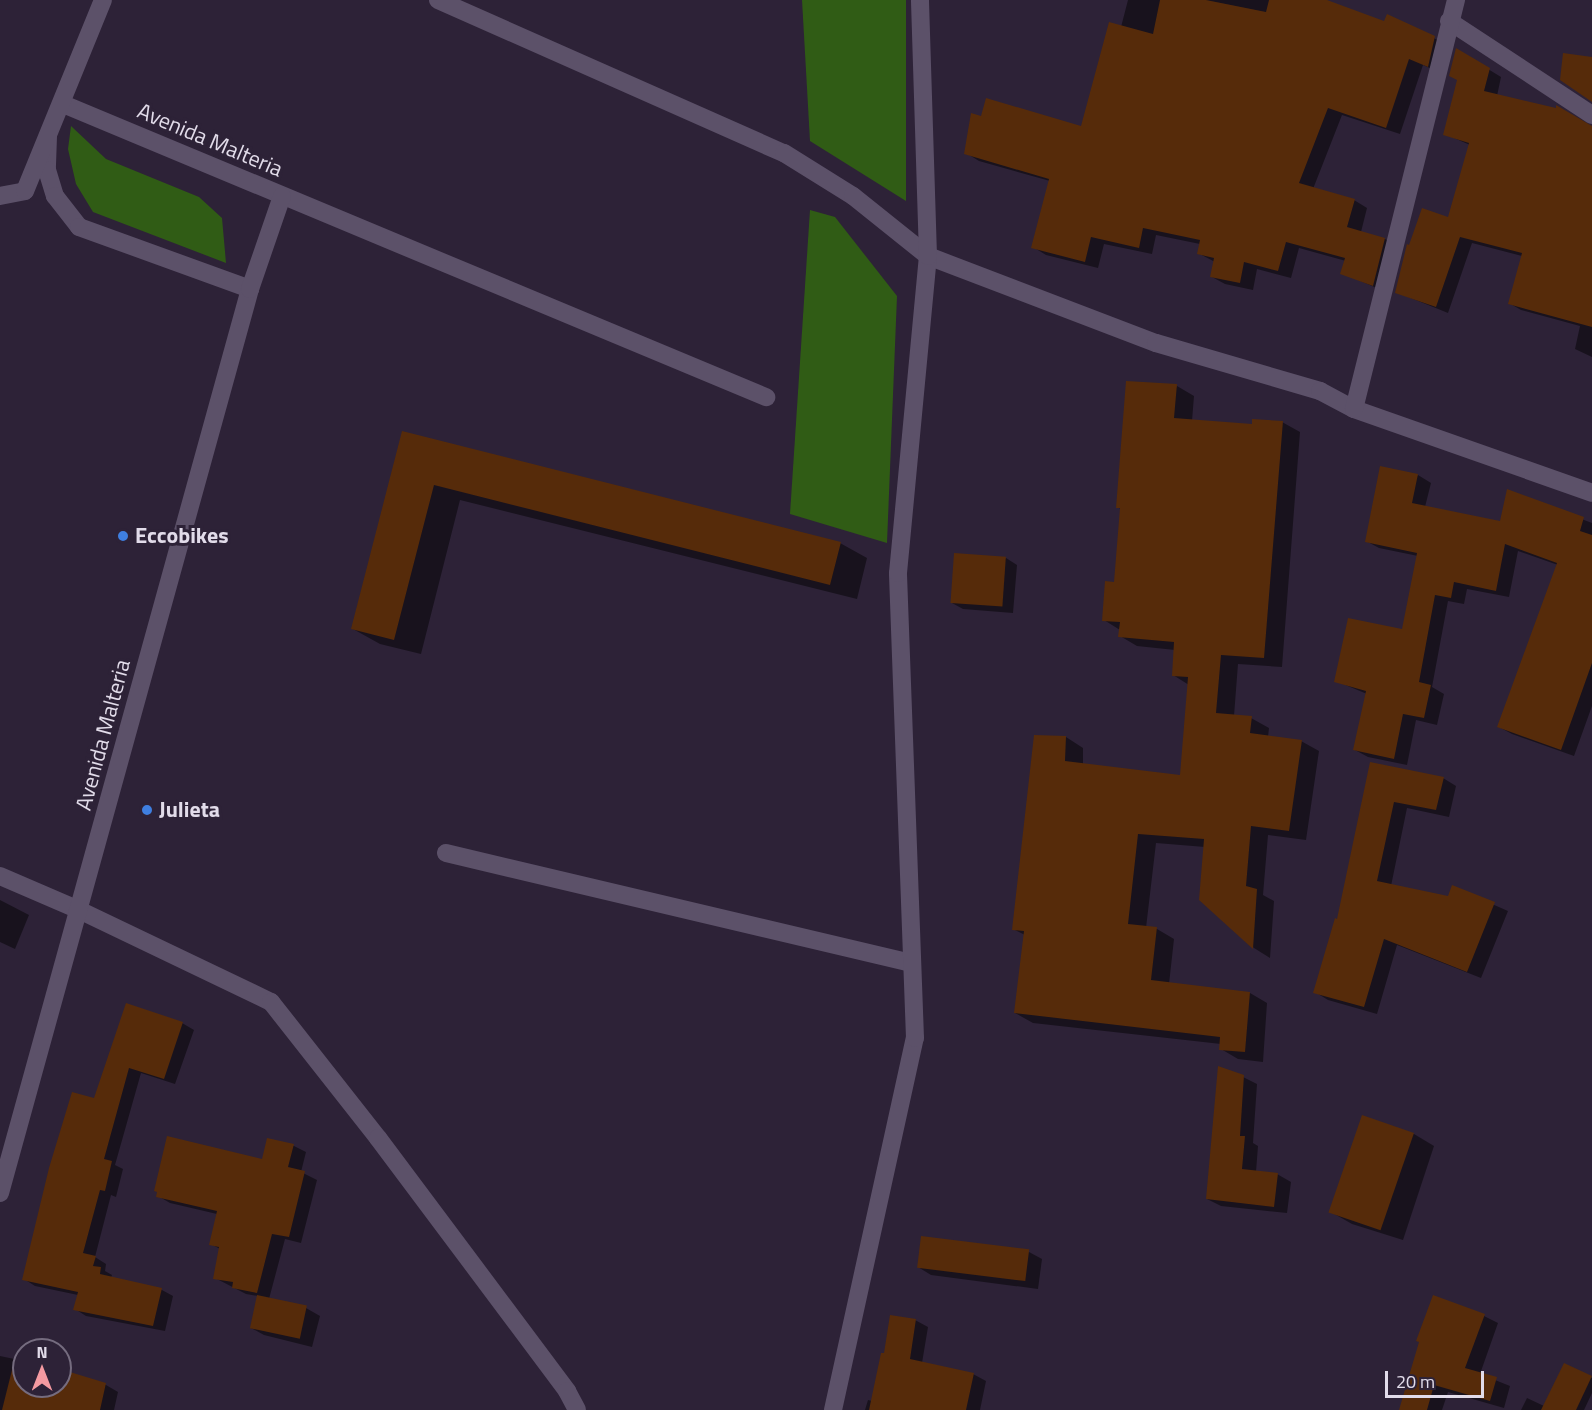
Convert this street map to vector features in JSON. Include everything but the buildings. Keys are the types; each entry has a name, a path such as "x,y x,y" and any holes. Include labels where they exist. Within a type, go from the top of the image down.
{"street":[{"path":"0,196 24,191 63,104 103,0"},
{"path":"438,0 784,153 853,196 928,256 1156,343 1320,391 1354,409 1592,494"},
{"path":"833,1410 915,1038 910,963 898,573 928,256 920,0"},
{"path":"1354,409 1456,0"},
{"path":"1449,21 1592,115"},
{"name":"Avenida Malteria","path":"0,1193 250,289 282,196 63,104"},
{"path":"48,136 47,170 55,196 79,227 250,289"},
{"path":"282,196 766,397"},
{"path":"446,854 910,963"},
{"path":"0,876 79,910 272,1002 386,1147 567,1391 577,1410"}],"green space":[{"path":"802,0 906,0 906,201 810,141"},
{"path":"71,126 106,159 199,197 222,218 226,263 93,212 76,184 68,149"},
{"path":"810,210 835,217 897,296 887,543 790,514"}],"place":[{"name":"Eccobikes","path":"123,536"},
{"name":"Julieta","path":"147,810"}]}
